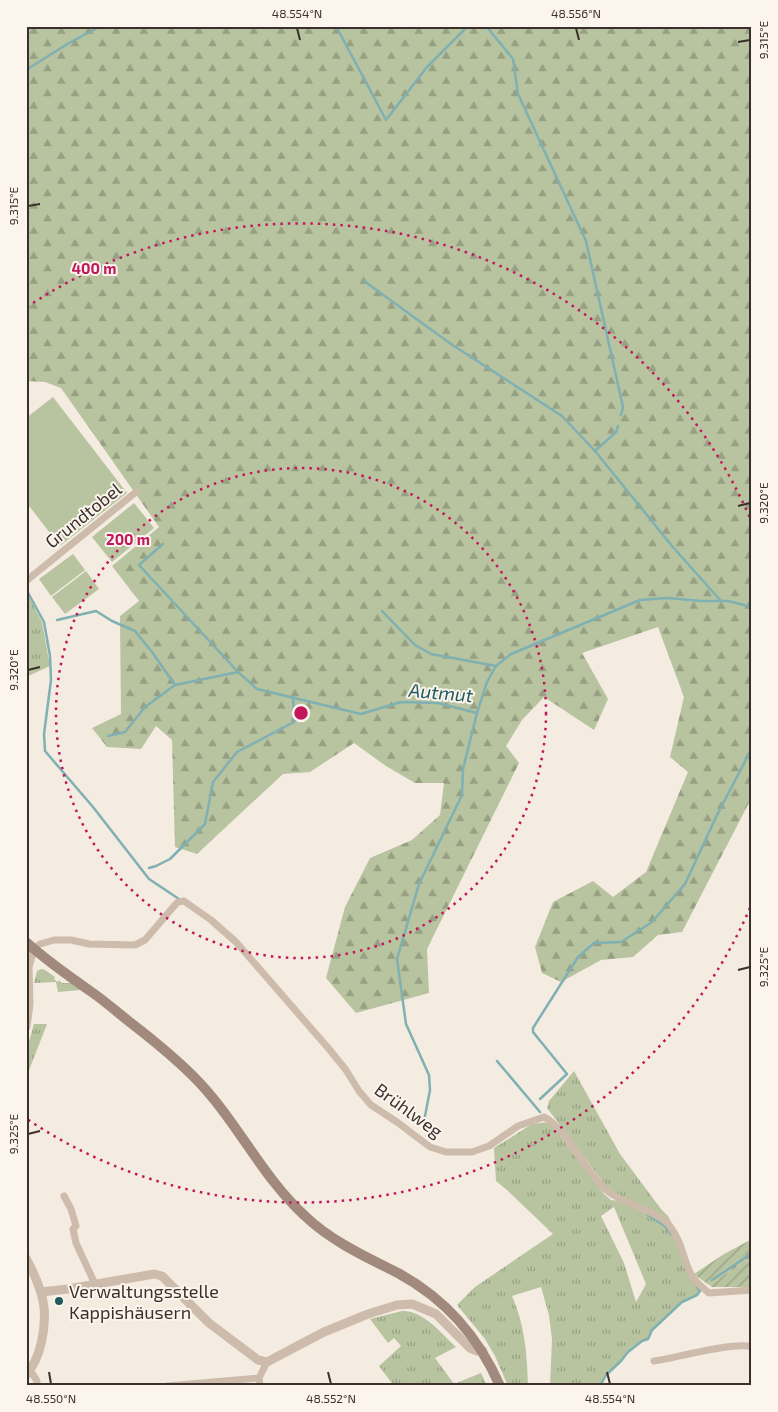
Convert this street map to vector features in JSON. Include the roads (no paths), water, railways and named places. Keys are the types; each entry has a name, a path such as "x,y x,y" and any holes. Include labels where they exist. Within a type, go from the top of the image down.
{"main road":[{"path":"30,946 68,977 94,993 149,1037 194,1077 223,1112 289,1200 305,1217 326,1233 364,1256 400,1274 436,1298 462,1323 483,1352 500,1386"}],"street":[{"name":"Grundtobel","path":"26,580 136,492"},
{"name":"Brühlweg","path":"30,946 54,940 71,940 89,944 134,945 145,940 175,904 184,901 236,942 329,1049 346,1070 358,1091 371,1105 430,1147 446,1152 472,1152 489,1146 518,1126 544,1118 549,1120 606,1190 617,1198 641,1208 667,1223 680,1241 690,1272 698,1284 709,1293 752,1290"},
{"path":"26,1027 30,1004 28,967 30,946"},
{"path":"64,1196 71,1209 76,1226 73,1229 76,1243 95,1284"},
{"path":"26,1258 41,1292 44,1307 42,1333 37,1356 28,1372 37,1381 37,1386"},
{"path":"41,1292 68,1290 154,1274 162,1276 209,1324 258,1360 267,1362 324,1332 368,1314 397,1305 412,1304 436,1314 470,1348 483,1352"},
{"path":"654,1361 746,1345 752,1347"},
{"path":"167,1386 260,1382 267,1362"}],"waterway":[{"path":"26,70 69,43 101,26"},
{"path":"336,26 386,120 427,67 468,26"},
{"path":"486,26 513,59 518,94 586,241 623,407 621,415"},
{"path":"364,281 451,344 562,416 595,451 672,546 721,601"},
{"path":"595,451 616,432 618,426"},
{"name":"Autmut","path":"163,544 139,565 238,672 257,689 361,714 401,702 438,703 477,713 487,682 496,666 511,654 640,600 667,598 728,601 752,607"},
{"path":"26,589 44,622 50,656 51,680 44,734 45,751 93,807 149,879 178,900"},
{"path":"57,620 96,611 112,621 135,631 175,685"},
{"path":"382,611 415,645 431,654 496,666"},
{"path":"108,736 125,732 145,707 175,685 238,672"},
{"path":"149,868 170,859 205,824 213,782 237,752 294,722 293,697"},
{"path":"425,1116 430,1090 429,1075 406,1024 397,959 419,884 462,795 463,769 477,713"},
{"path":"540,1099 567,1074 533,1032 533,1028 578,957 594,943 621,942 652,922 685,884 717,815 752,748"},
{"path":"497,1061 540,1112"},
{"path":"648,1215 665,1226 672,1235"},
{"path":"712,1280 752,1253"},
{"path":"600,1386 606,1375 628,1352 642,1341 648,1339 652,1330 682,1302 697,1295 700,1291 697,1287"}],"place":[{"name":"Verwaltungsstelle Kappishäusern","path":"59,1301"}]}
